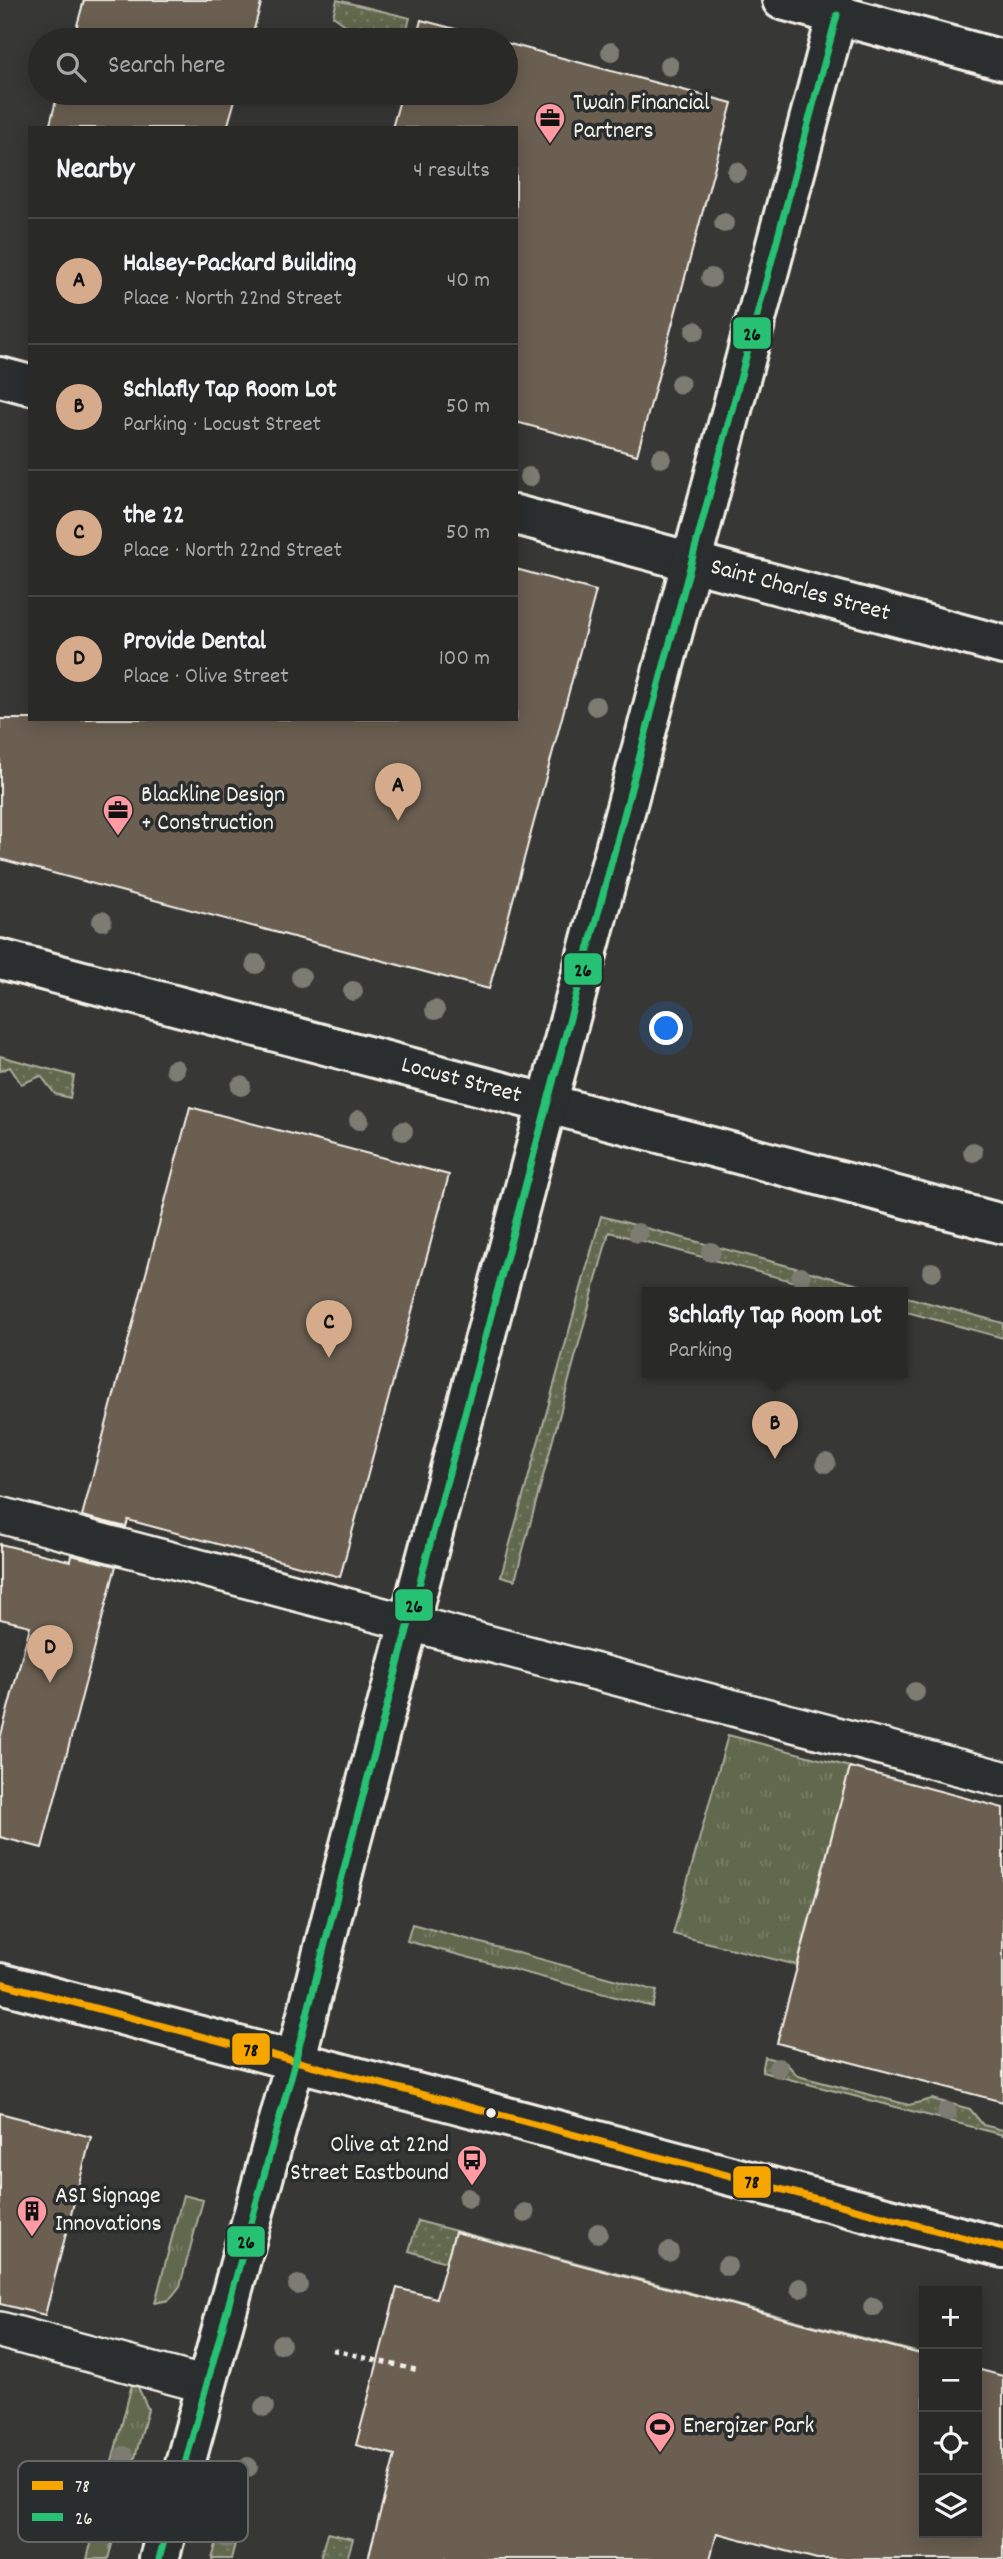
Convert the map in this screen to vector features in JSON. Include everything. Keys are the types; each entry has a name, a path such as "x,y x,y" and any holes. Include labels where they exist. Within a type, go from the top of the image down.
{"street":[{"path":"782,0 1003,60"},
{"path":"185,2461 295,2062 837,15"},
{"path":"0,377 28,384"},
{"name":"Saint Charles Street","path":"518,516 1003,645"},
{"name":"Locust Street","path":"0,960 1003,1224"},
{"path":"0,1983 1003,2248"},
{"path":"159,2559 163,2542"}],"lane":[{"path":"0,1515 1003,1779"},
{"path":"0,2330 205,2385"}],"path":[{"path":"334,2350 417,2370"}],"green space":[{"path":"337,0 410,18 407,28 350,28 333,16"},
{"path":"0,1056 74,1076 70,1098 55,1094 41,1076 21,1084 10,1067 0,1071"},
{"path":"601,1216 867,1287 814,1287 609,1232 515,1580 501,1576"},
{"path":"908,1297 1003,1323 1003,1338 908,1312"},
{"path":"728,1735 850,1767 797,1965 673,1934"},
{"path":"412,1924 657,1991 653,2007 407,1941"},
{"path":"765,2057 786,2063 798,2076 909,2105 932,2099 970,2109 983,2125 1003,2130 1003,2135 762,2072"},
{"path":"183,2195 203,2200 180,2286 169,2300 155,2303"},
{"path":"418,2221 919,2354 455,2232 446,2262 409,2251"},
{"path":"132,2384 138,2387 148,2409 134,2461 112,2461"},
{"path":"327,2533 353,2539 347,2559 320,2559"},
{"path":"91,2542 113,2542 108,2559 87,2559"},
{"path":"217,2542 235,2542 231,2559 212,2559"}],"building":[{"path":"84,0 262,0 254,28 76,28"},
{"path":"421,20 451,28 419,28"},
{"path":"518,46 732,103 637,455 518,423 518,126 393,126 399,105 518,105"},
{"path":"55,105 234,105 228,126 50,126"},
{"path":"518,570 596,591 489,989 0,859 0,719 518,721"},
{"path":"190,1107 449,1175 340,1577 128,1520 126,1527 82,1516"},
{"path":"0,1544 70,1561 71,1555 116,1566 42,1848 0,1837 0,1739 30,1626 0,1619"},
{"path":"850,1767 1003,1808 1003,2102 777,2043"},
{"name":"ASI Signage Innovations","path":"0,2113 91,2137 45,2315 0,2304"},
{"name":"Energizer Park","path":"455,2232 919,2354 919,2538 982,2538 982,2370 1003,2376 1003,2559 817,2559 717,2533 710,2559 368,2559 395,2455 356,2445 397,2288 436,2298"}],"transit line":[{"name":"26","path":"186,2461 295,2062 351,1841 837,15"},
{"name":"78","path":"0,1983 1003,2248"},
{"name":"26","path":"159,2559 164,2542"}],"place":[{"name":"Twain Financial Partners","path":"550,145"},
{"name":"Halsey-Packard Building","path":"398,821"},
{"name":"Blackline Design + Construction","path":"118,837"},
{"name":"the 22","path":"329,1358"},
{"name":"Schlafly Tap Room Lot","path":"775,1459"},
{"name":"Provide Dental","path":"50,1683"},
{"name":"Olive at 22nd Street Eastbound","path":"472,2187"},
{"name":"ASI Signage Innovations","path":"32,2238"},
{"name":"Energizer Park","path":"660,2454"}]}
